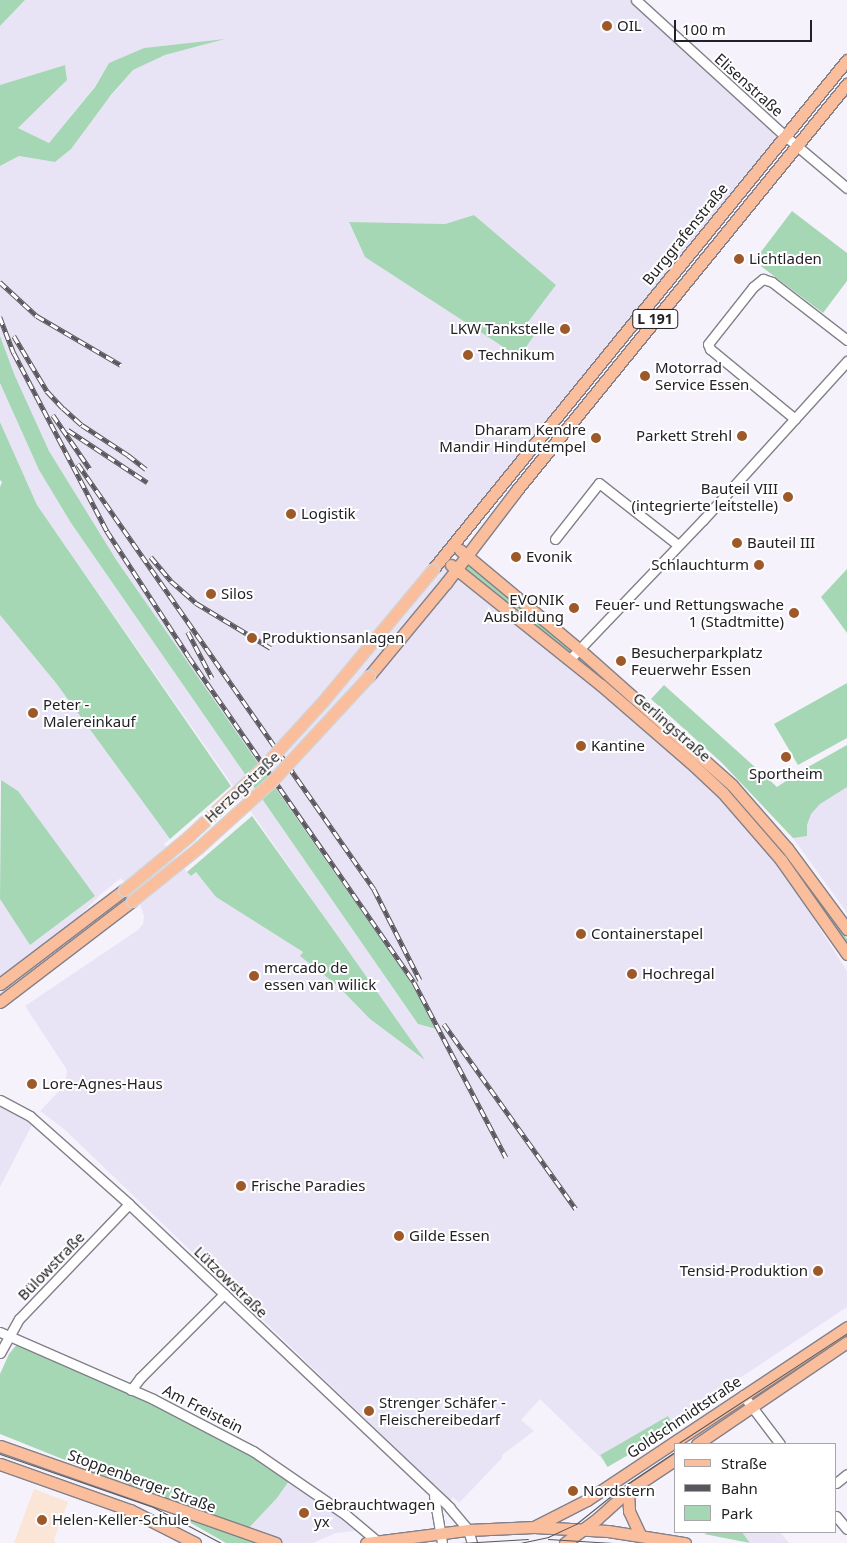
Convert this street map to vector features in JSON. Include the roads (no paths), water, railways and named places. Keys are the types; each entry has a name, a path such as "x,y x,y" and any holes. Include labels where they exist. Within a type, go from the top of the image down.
{"main road":[{"name":"Burggrafenstraße","path":"453,544 784,135 847,60"},
{"name":"Burggrafenstraße","path":"465,555 847,84"},
{"name":"Gerlingstraße","path":"453,544 580,650 732,785 787,848 847,929"},
{"name":"Herzogstraße","path":"0,984 124,890 189,836 262,768 324,700 453,544"},
{"name":"Herzogstraße","path":"0,1002 198,848 272,781 344,704 446,583 465,555"},
{"name":"Gerlingstraße","path":"442,557 657,732 722,793 781,860 847,954"},
{"name":"Goldschmidtstraße","path":"534,1527 587,1500 847,1327"},
{"name":"Goldschmidtstraße","path":"698,1443 847,1342"},
{"name":"Stoppenberger Straße","path":"0,1446 274,1543"},
{"name":"Goldschmidtstraße","path":"565,1543 628,1491 674,1460"},
{"name":"Stoppenberger Straße","path":"0,1464 130,1510 195,1543"},
{"path":"628,1491 629,1511 640,1535"},
{"path":"372,1542 442,1538 468,1530 534,1527 640,1535 685,1543"}],"street":[{"name":"Elisenstraße","path":"636,0 784,135 847,188"},
{"path":"795,419 710,349 708,344 753,287 763,279 772,282 847,340"},
{"path":"569,660 847,362"},
{"path":"555,539 599,483 678,545"},
{"name":"Lützowstraße","path":"0,1100 30,1116 129,1204 434,1496 455,1513 468,1530 472,1543"},
{"name":"Bülowstraße","path":"0,1353 4,1334 129,1204"},
{"path":"131,1390 140,1378 224,1294"},
{"name":"Am Freistein","path":"4,1334 131,1390 253,1451 346,1515 372,1542"},
{"path":"743,1395 779,1443"},
{"path":"837,1482 847,1474"},
{"path":"434,1496 442,1538"},
{"path":"837,1517 847,1529"}],"tram line":[{"path":"679,1443 847,1333"},
{"path":"520,1543 548,1537 576,1524 621,1488 674,1452"},
{"path":"0,1454 153,1507 221,1543"},
{"path":"461,1543 528,1539"},
{"path":"548,1539 613,1543"}],"railway":[{"path":"0,282 37,316 121,365"},
{"path":"0,317 14,353 107,531 189,657 414,982 506,1157"},
{"path":"14,336 47,391 63,408 82,425 146,469"},
{"path":"53,415 90,469"},
{"path":"68,430 147,482"},
{"path":"78,464 374,889 420,980"},
{"path":"151,557 171,581 196,603 271,648"},
{"path":"188,632 212,678"},
{"path":"444,1024 576,1209"}],"place":[{"name":"OIL","path":"607,26"},
{"name":"Lichtladen","path":"739,259"},
{"name":"LKW Tankstelle","path":"565,329"},
{"name":"Technikum","path":"468,355"},
{"name":"Motorrad Service Essen","path":"645,376"},
{"name":"Parkett Strehl","path":"742,436"},
{"name":"Dharam Kendre Mandir Hindutempel","path":"596,438"},
{"name":"Bauteil VIII (integrierte leitstelle)","path":"788,497"},
{"name":"Logistik","path":"291,514"},
{"name":"Bauteil III","path":"737,543"},
{"name":"Evonik","path":"516,557"},
{"name":"Schlauchturm","path":"759,565"},
{"name":"Silos","path":"211,594"},
{"name":"EVONIK Ausbildung","path":"574,608"},
{"name":"Feuer- und Rettungswache 1 (Stadtmitte)","path":"794,613"},
{"name":"Produktionsanlagen","path":"252,638"},
{"name":"Besucherparkplatz Feuerwehr Essen","path":"621,661"},
{"name":"Peter - Malereinkauf","path":"33,713"},
{"name":"Kantine","path":"581,746"},
{"name":"Sportheim","path":"786,757"},
{"name":"Containerstapel","path":"581,934"},
{"name":"Hochregal","path":"632,974"},
{"name":"mercado de essen van wilick","path":"254,976"},
{"name":"Lore-Agnes-Haus","path":"32,1084"},
{"name":"Frische Paradies","path":"241,1186"},
{"name":"Gilde Essen","path":"399,1236"},
{"name":"Tensid-Produktion","path":"818,1271"},
{"name":"Strenger Schäfer - Fleischereibedarf","path":"369,1411"},
{"name":"Nordstern","path":"573,1491"},
{"name":"Gebrauchtwagen yx","path":"304,1513"},
{"name":"Helen-Keller-Schule","path":"42,1520"}]}
